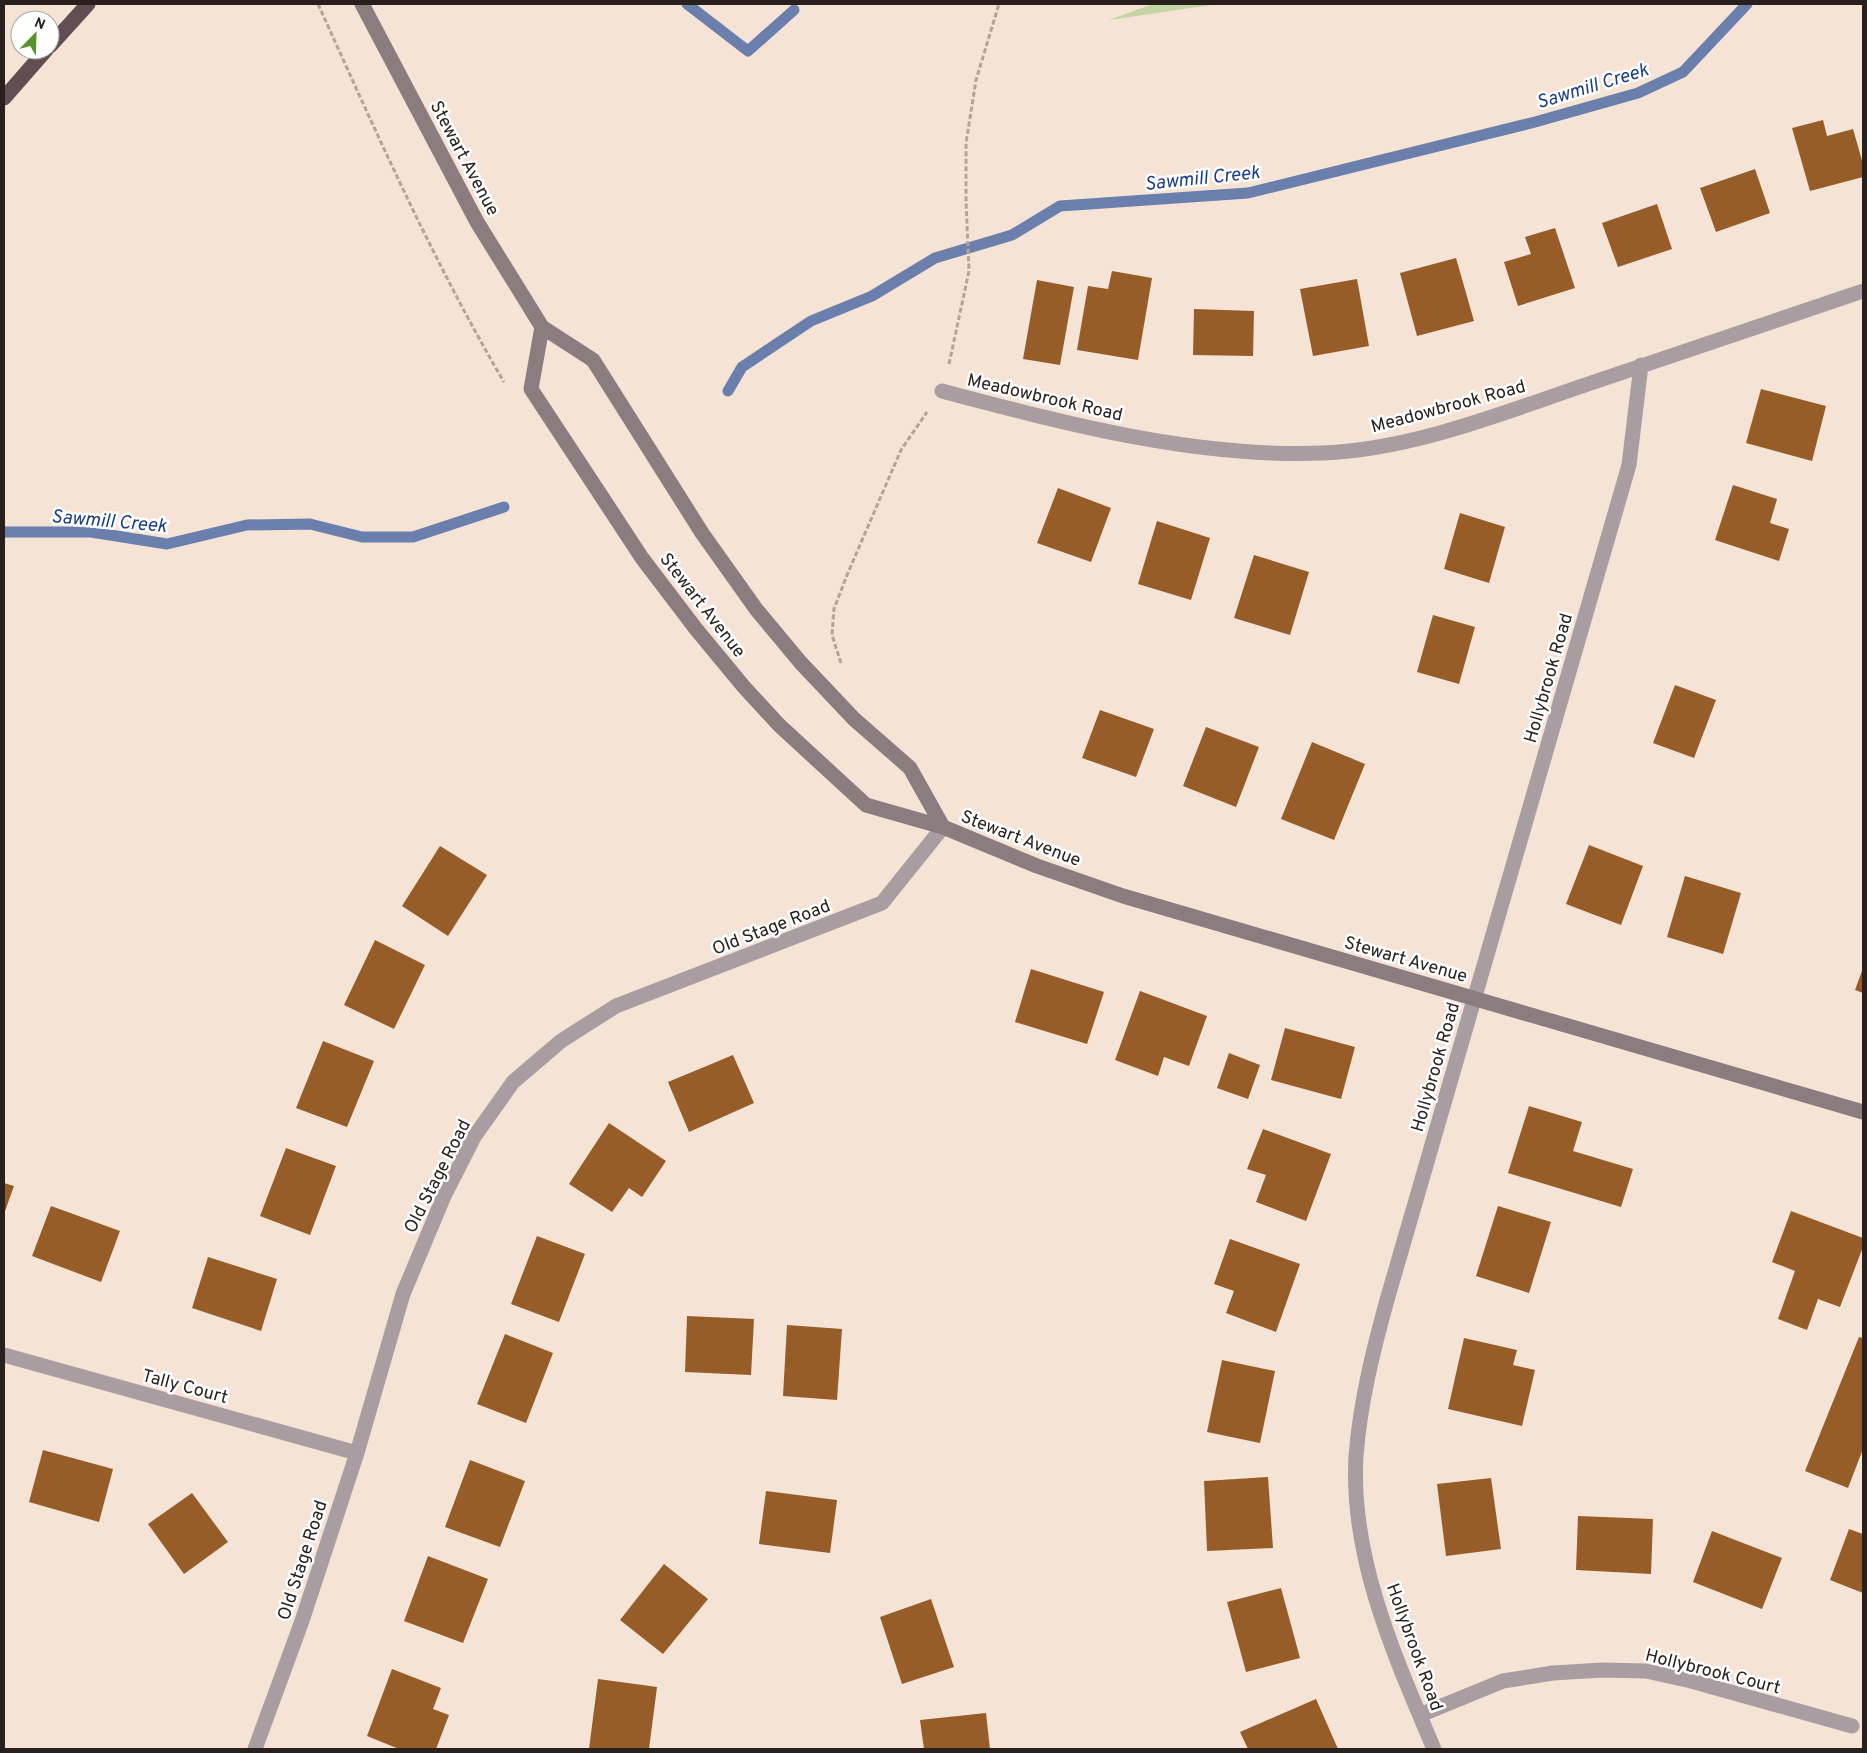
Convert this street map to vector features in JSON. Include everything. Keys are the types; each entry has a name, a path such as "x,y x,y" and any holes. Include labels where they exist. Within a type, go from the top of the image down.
{"highway":[{"path":"60,35 88,4"},
{"path":"4,98 37,60"}],"street":[{"name":"Stewart Avenue","path":"362,4 477,222 542,327 593,360 692,518 756,609 854,720 910,768 943,827"},
{"name":"Meadowbrook Road","path":"942,391 1045,418 1125,435 1201,447 1262,453 1326,453 1375,447 1493,417 1863,291"},
{"name":"Stewart Avenue","path":"542,327 531,389 642,558 696,629 778,725 866,805 943,827 1037,866 1123,896 1863,1112"},
{"name":"Hollybrook Road","path":"1434,1749 1380,1615 1371,1578 1358,1508 1356,1457 1361,1411 1373,1353 1629,466 1641,366"},
{"name":"Old Stage Road","path":"255,1749 302,1621 357,1452 403,1294 444,1196 474,1137 513,1082 561,1041 616,1006 882,903 943,827"},
{"name":"Tally Court","path":"4,1355 357,1452"},
{"name":"Hollybrook Court","path":"1420,1714 1503,1681 1602,1670 1646,1671 1691,1681 1852,1726"}],"path":[{"path":"844,670 832,635 834,609 901,450 942,391 969,271 966,143 976,80 999,4"}],"green space":[{"path":"1153,4 1218,4 1109,20"}],"building":[{"path":"1823,120 1827,136 1853,129 1863,164 1863,177 1810,191 1792,128"},
{"path":"1755,169 1770,213 1716,232 1700,188"},
{"path":"1657,204 1672,249 1618,267 1602,223"},
{"path":"1555,228 1575,288 1518,306 1504,262 1531,254 1525,237"},
{"path":"1456,258 1474,321 1417,336 1400,273"},
{"path":"1112,271 1152,278 1138,360 1077,350 1088,286 1108,289"},
{"path":"1357,279 1369,346 1313,356 1300,289"},
{"path":"1037,280 1074,287 1060,365 1023,359"},
{"path":"1194,309 1254,311 1253,356 1193,355"},
{"path":"1761,389 1826,406 1812,461 1746,443"},
{"path":"1733,485 1777,499 1770,523 1789,529 1779,561 1715,540"},
{"path":"1058,488 1111,508 1091,562 1037,543"},
{"path":"1460,513 1505,527 1489,583 1444,569"},
{"path":"1157,521 1210,538 1191,600 1138,584"},
{"path":"1254,555 1309,572 1290,635 1234,618"},
{"path":"1433,615 1475,627 1459,684 1417,672"},
{"path":"1675,685 1716,700 1694,758 1653,743"},
{"path":"1100,710 1154,729 1136,777 1082,758"},
{"path":"1206,727 1259,747 1236,807 1183,786"},
{"path":"1312,742 1365,764 1334,840 1281,819"},
{"path":"1589,845 1643,866 1621,925 1566,904"},
{"path":"440,846 487,875 448,936 402,906"},
{"path":"1685,876 1741,893 1723,954 1667,937"},
{"path":"375,940 425,965 394,1029 344,1005"},
{"path":"1863,968 1863,993 1855,990"},
{"path":"1031,969 1104,992 1087,1044 1015,1022"},
{"path":"1140,991 1207,1016 1189,1066 1164,1057 1158,1076 1115,1060"},
{"path":"1285,1028 1355,1047 1341,1099 1271,1080"},
{"path":"323,1041 374,1061 347,1127 296,1108"},
{"path":"1229,1053 1260,1065 1248,1099 1217,1088"},
{"path":"733,1055 754,1103 689,1132 668,1082"},
{"path":"1529,1106 1582,1122 1573,1151 1633,1169 1621,1207 1508,1173"},
{"path":"609,1123 666,1161 642,1197 629,1188 612,1212 569,1184"},
{"path":"1263,1129 1331,1154 1306,1221 1256,1202 1266,1175 1247,1169"},
{"path":"286,1148 336,1166 310,1235 260,1216"},
{"path":"4,1183 14,1186 4,1214"},
{"path":"51,1206 120,1231 101,1282 32,1256"},
{"path":"1498,1206 1551,1222 1529,1293 1476,1276"},
{"path":"1791,1211 1863,1238 1863,1247 1840,1307 1818,1299 1807,1330 1778,1319 1795,1271 1772,1262"},
{"path":"537,1236 585,1254 559,1322 511,1304"},
{"path":"1230,1239 1300,1264 1276,1332 1226,1313 1234,1291 1214,1284"},
{"path":"208,1257 277,1279 261,1331 192,1308"},
{"path":"687,1316 754,1319 751,1375 685,1372"},
{"path":"787,1325 842,1329 837,1400 783,1396"},
{"path":"505,1334 553,1353 526,1423 477,1404"},
{"path":"1859,1337 1863,1338 1863,1449 1848,1488 1805,1471"},
{"path":"1464,1338 1517,1350 1513,1365 1535,1370 1522,1426 1448,1409"},
{"path":"1222,1360 1275,1371 1260,1443 1207,1432"},
{"path":"43,1450 113,1469 99,1522 29,1502"},
{"path":"470,1460 525,1481 500,1547 445,1527"},
{"path":"1268,1477 1273,1548 1207,1551 1204,1481"},
{"path":"1491,1478 1501,1549 1446,1556 1437,1484"},
{"path":"766,1491 837,1500 830,1553 759,1544"},
{"path":"192,1493 228,1542 184,1574 148,1524"},
{"path":"1578,1516 1653,1519 1651,1574 1576,1570"},
{"path":"1849,1529 1863,1534 1863,1593 1830,1580"},
{"path":"1712,1531 1782,1558 1762,1609 1693,1582"},
{"path":"428,1556 488,1579 463,1643 404,1621"},
{"path":"664,1564 708,1599 663,1654 620,1620"},
{"path":"1281,1588 1300,1658 1246,1672 1227,1602"},
{"path":"931,1599 954,1667 902,1684 880,1617"},
{"path":"392,1669 441,1688 433,1709 449,1715 436,1749 399,1749 367,1736"},
{"path":"598,1679 657,1687 649,1749 589,1749"},
{"path":"1316,1699 1338,1749 1248,1749 1240,1732"},
{"path":"986,1713 990,1749 924,1749 920,1720"}],"waterway":[{"path":"687,4 748,51 794,10"},
{"name":"Sawmill Creek","path":"728,391 742,367 811,321 872,296 935,258 1012,235 1060,206 1248,193 1535,122 1638,93 1683,72 1747,4"},
{"name":"Sawmill Creek","path":"4,532 91,532 167,544 247,525 310,524 362,537 413,537 504,507"}]}
